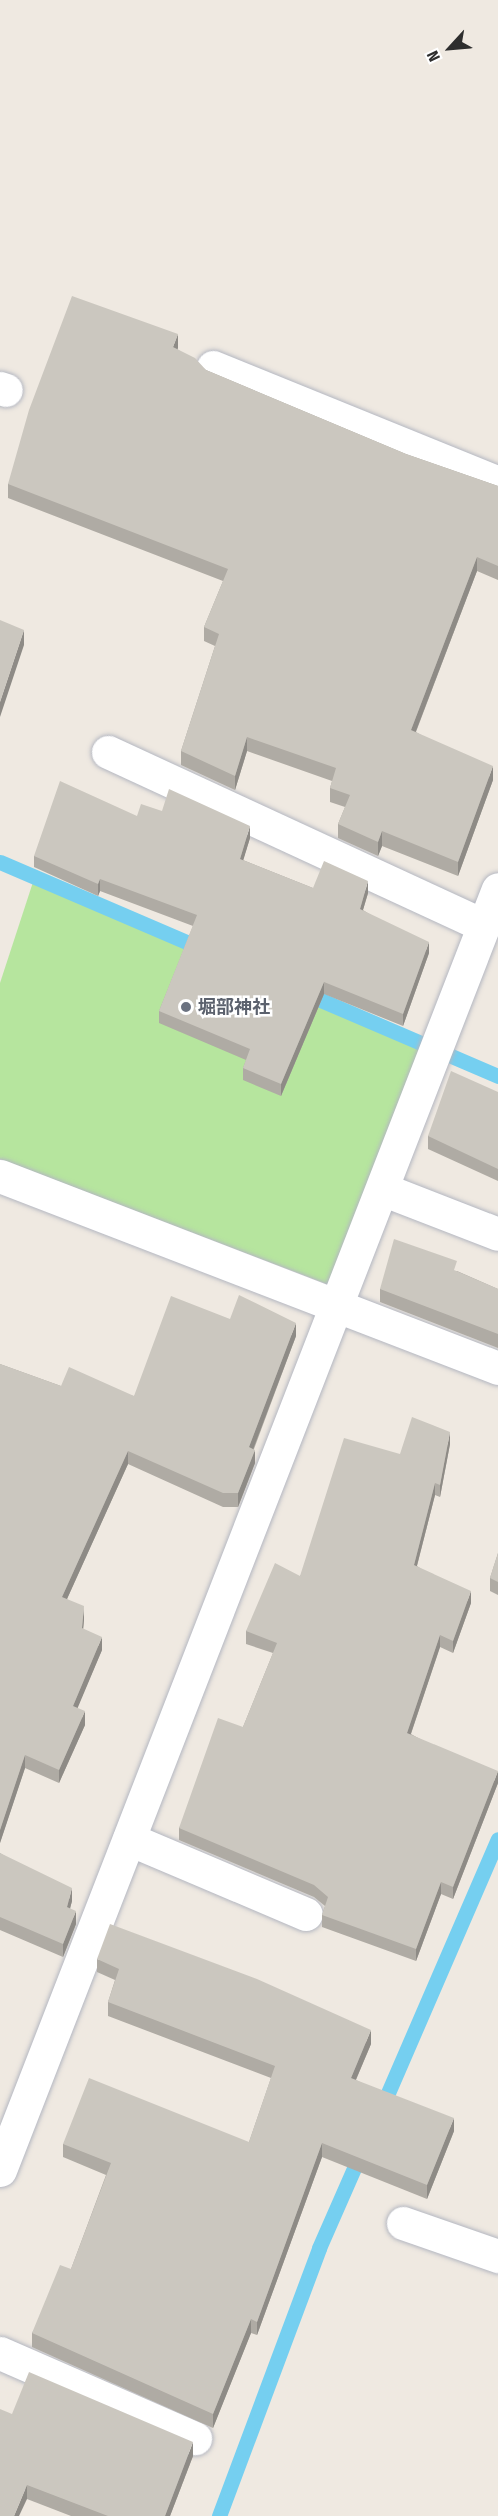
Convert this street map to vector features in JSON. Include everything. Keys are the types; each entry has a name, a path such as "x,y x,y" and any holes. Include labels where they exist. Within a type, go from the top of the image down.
{"street":[{"path":"213,367 498,483"},
{"path":"108,752 484,926"},
{"path":"0,2170 498,890"},
{"path":"0,1176 498,1368"},
{"path":"382,1189 498,1234"},
{"path":"129,1839 306,1914"},
{"path":"403,2223 498,2256"},
{"path":"0,2353 195,2438"}],"green space":[{"path":"35,876 422,1045 332,1286 0,1159 0,983"}],"building":[{"path":"72,296 178,334 173,347 195,358 206,370 406,454 498,486 498,566 477,557 411,730 493,766 458,862 382,831 378,842 338,824 350,795 330,788 336,768 247,737 235,776 181,751 219,634 204,627 228,569 8,484 29,410"},
{"path":"0,620 24,630 0,702"},
{"path":"60,781 137,816 141,804 162,811 169,789 250,826 240,859 313,888 324,861 368,881 360,909 429,942 403,1014 324,982 281,1084 243,1068 250,1049 159,1011 197,915 100,879 98,884 34,856"},
{"path":"451,1071 498,1092 498,1169 428,1136"},
{"path":"394,1239 457,1261 454,1270 498,1289 498,1334 380,1289"},
{"path":"239,1295 296,1323 249,1447 255,1450 238,1493 223,1493 128,1451 62,1597 84,1606 82,1628 102,1637 73,1706 85,1711 59,1770 25,1755 0,1830 0,1364 61,1386 69,1367 134,1396 171,1296 230,1319"},
{"path":"412,1417 450,1432 440,1485 435,1483 414,1565 471,1591 453,1641 440,1635 407,1733 498,1771 453,1887 441,1882 416,1949 322,1915 328,1897 314,1885 179,1828 218,1718 243,1727 277,1643 246,1631 275,1563 300,1576 344,1438 400,1454"},
{"path":"498,1553 498,1582 490,1578"},
{"path":"0,1853 72,1888 67,1907 76,1911 63,1944 0,1917"},
{"path":"110,1924 257,1979 371,2030 351,2078 454,2118 427,2185 322,2143 257,2322 251,2319 213,2414 32,2333 60,2265 71,2269 111,2163 63,2144 89,2078 249,2142 275,2066 108,2002 119,1969 97,1959"},
{"path":"29,2372 193,2442 165,2516 108,2516 27,2485 14,2516 0,2516 0,2409 12,2414"}],"waterway":[{"path":"0,862 203,949"},
{"path":"302,992 498,1076"},
{"path":"381,2109 498,1839"},
{"path":"219,2516 319,2248 362,2150"}],"place":[{"name":"堀部神社","path":"186,1007"}]}
